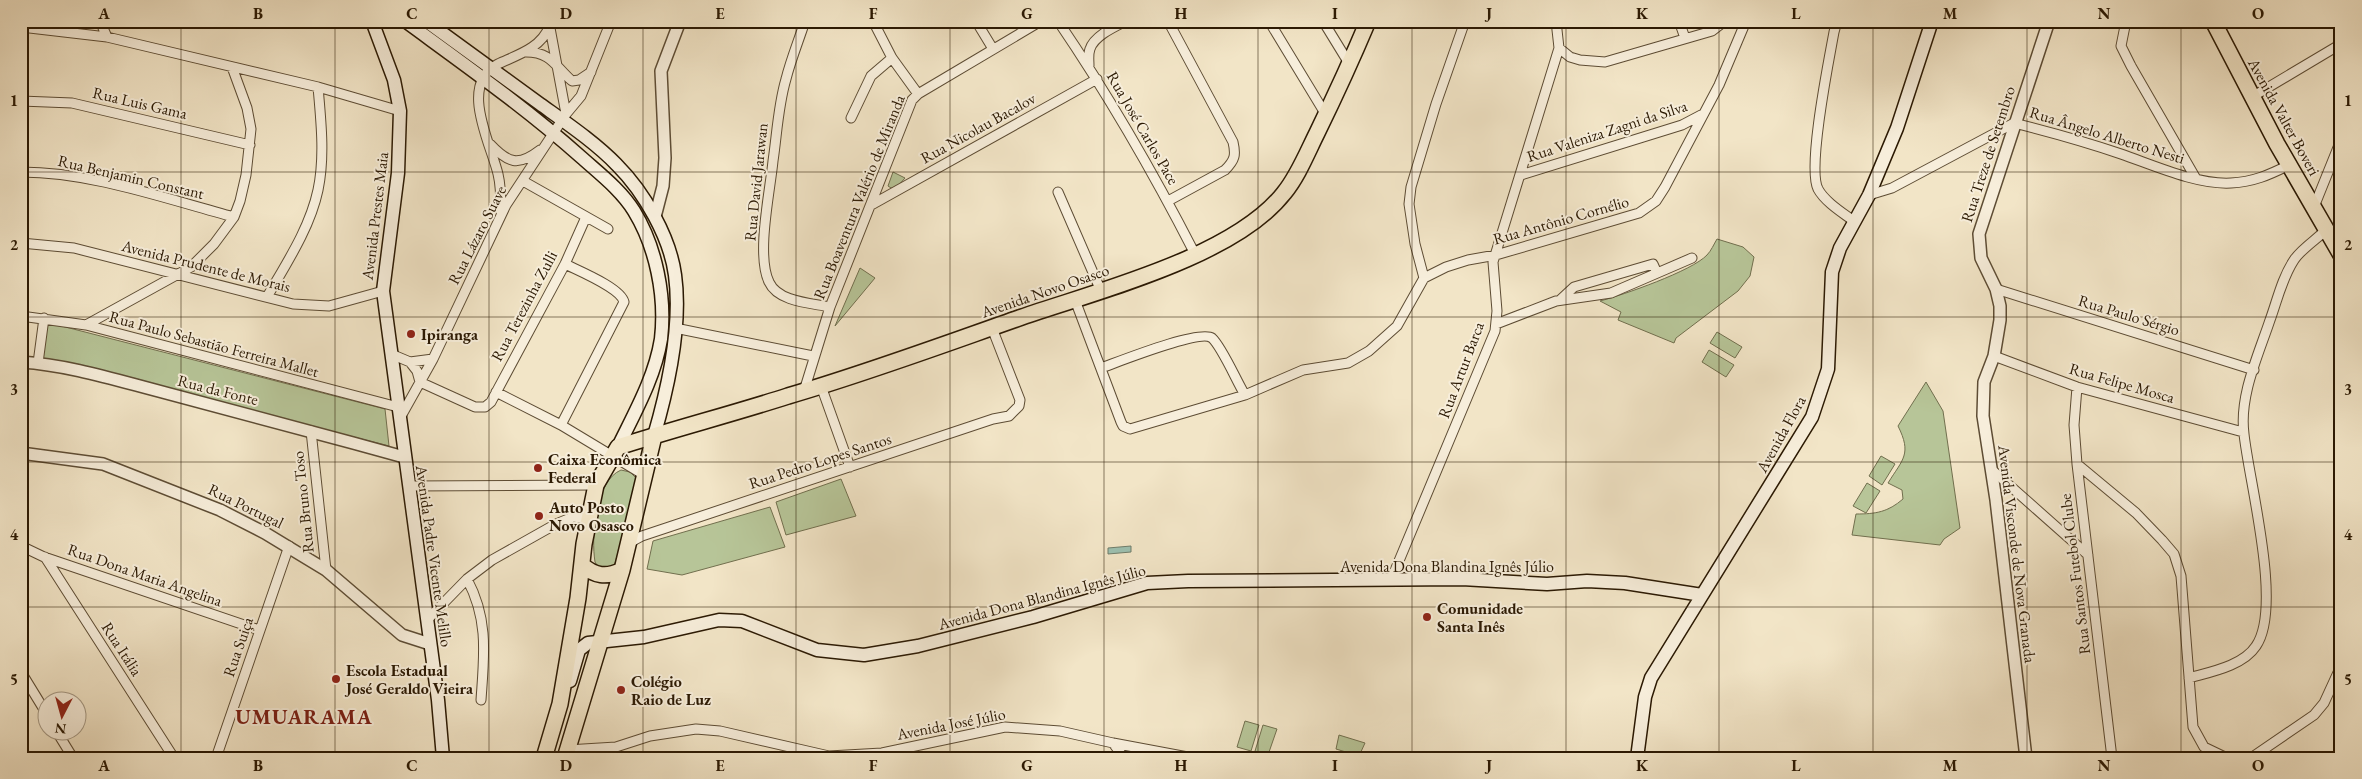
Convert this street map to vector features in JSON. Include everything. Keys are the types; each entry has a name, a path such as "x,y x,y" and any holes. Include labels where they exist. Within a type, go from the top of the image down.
{"main road":[{"name":"Avenida Prestes Maia","path":"372,21 394,80 400,111 398,173 383,291 399,413"},
{"path":"405,21 486,73 564,117 618,165 646,201 655,218 675,273 675,328 661,414 644,475 622,570 566,754"},
{"path":"426,21 611,184 634,210 649,242 657,270 661,299 661,338 647,388 596,485 588,519 560,704 544,758"},
{"name":"Avenida Novo Osasco","path":"615,452 654,436 821,386 1102,291 1195,254 1236,233 1264,213 1284,194 1326,115 1350,65 1368,21"},
{"name":"Avenida Flora","path":"1637,758 1645,697 1651,678 1812,417 1828,369 1832,272 1840,248 1869,196 1897,128 1932,21"},
{"name":"Avenida Valter Boveri","path":"2213,21 2288,165 2314,206 2341,255"},
{"name":"Avenida Padre Vicente Melillo","path":"399,413 427,620 443,758"},
{"path":"582,565 598,575 612,576 622,570"},
{"name":"Avenida Dona Blandina Ignês Júlio","path":"560,704 566,693 579,650 588,643 644,637 719,620 742,621 817,650 864,655 918,646 1033,616 1147,583 1468,579 1547,584 1587,581 1624,583 1702,594"}],"street":[{"path":"100,21 107,37"},
{"path":"356,21 364,21"},
{"name":"Rua Lázaro Suave","path":"399,413 420,382 432,359 506,205 564,117 581,96 611,21"},
{"path":"655,218 664,186 662,71 680,21"},
{"name":"Rua David Jarawan","path":"805,21 786,78 780,106 764,231 764,260 769,282 779,293 797,300 830,306"},
{"path":"873,21 892,58 918,94"},
{"path":"976,21 993,49"},
{"name":"Rua Boaventura Valério de Miranda","path":"804,391 830,306 872,204 890,151 912,100 918,94 1031,24 1041,21"},
{"name":"Rua José Carlos Pace","path":"1058,21 1098,79 1168,201 1195,254"},
{"path":"1089,66 1089,51 1093,43 1114,27 1126,21"},
{"path":"1168,21 1233,142 1236,154 1232,163 1225,170 1168,201"},
{"path":"1269,21 1326,115"},
{"path":"1323,21 1350,65"},
{"path":"1075,300 1123,426 1130,429 1245,395 1303,370 1348,363 1369,351 1396,326 1424,278 1415,244 1409,204 1411,187 1436,104 1465,21"},
{"path":"1556,21 1559,48 1570,57 1580,60 1605,62 1712,31 1725,21"},
{"path":"1679,21 1685,38"},
{"name":"Rua Antônio Cornélio","path":"1424,278 1446,267 1468,260 1496,256 1639,213 1656,201 1666,187 1701,115 1719,85 1746,21"},
{"path":"1838,21 1834,32 1817,136 1814,175 1818,189 1832,205 1855,222"},
{"name":"Rua Treze de Setembro","path":"1994,356 2000,320 1996,289 1981,258 1979,234 2049,21"},
{"path":"2126,21 2121,46 2195,177"},
{"path":"502,216 498,174 480,121 479,99 486,73 542,41 549,24"},
{"path":"549,24 564,117"},
{"path":"23,25 107,37 318,87 400,111"},
{"path":"2252,97 2341,44"},
{"name":"Rua Artur Barca","path":"1391,580 1488,348 1496,324 1493,262 1559,48"},
{"path":"523,52 537,52 556,64 572,81 579,80 591,71"},
{"path":"851,118 872,76 892,58"},
{"path":"86,325 180,274 200,259 234,217 246,175 251,129 232,67"},
{"name":"Rua Nicolau Bacalov","path":"872,204 1098,79"},
{"path":"267,297 310,216 318,190 321,159 318,87"},
{"name":"Rua Luis Gama","path":"21,101 72,103 250,145"},
{"name":"Rua Valeniza Zagni da Silva","path":"1521,175 1682,125 1701,115"},
{"name":"Rua Ângelo Alberto Nesti","path":"1869,196 1892,188 2014,123 2079,140 2212,182 2230,183 2259,180 2288,165"},
{"path":"486,140 503,158 516,162 533,156 546,146"},
{"path":"2314,206 2341,140"},
{"name":"Rua Benjamin Constant","path":"21,172 43,172 83,178 234,217"},
{"path":"523,181 608,229"},
{"path":"1058,192 1102,291"},
{"name":"Rua Terezinha Zulli","path":"420,382 475,407 485,407 491,402 565,264 586,217"},
{"path":"2189,678 2242,659 2256,647 2264,631 2267,601 2258,519 2243,432 2246,399 2280,290 2294,259 2327,229"},
{"name":"Avenida Prudente de Morais","path":"21,242 74,248 293,304 328,306 383,291"},
{"path":"1496,324 1560,300 1611,293 1692,258"},
{"path":"561,425 624,302 623,297 614,290 565,264"},
{"path":"1560,300 1574,287 1653,264 1657,273"},
{"name":"Rua Paulo Sérgio","path":"1996,289 2254,370"},
{"name":"Rua Paulo Sebastião Ferreira Mallet","path":"21,316 86,325 399,413"},
{"path":"38,363 44,318"},
{"path":"675,328 814,356"},
{"name":"Rua Pedro Lopes Santos","path":"629,543 642,536 993,419 1009,416 1019,406 1017,388 992,328"},
{"path":"1101,368 1184,339 1203,335 1211,338 1217,345 1245,395"},
{"path":"391,354 410,362 417,371 420,382"},
{"name":"Rua Felipe Mosca","path":"1994,356 2076,387 2243,432"},
{"name":"Avenida Visconde de Nova Granada","path":"1994,356 1984,382 1982,416 1991,469 2026,758"},
{"path":"410,362 432,359"},
{"name":"Rua da Fonte","path":"21,362 38,363 87,373 404,457"},
{"path":"821,386 850,467"},
{"name":"Rua Santos Futebol Clube","path":"2076,387 2074,425 2077,464 2112,758"},
{"path":"496,392 615,452 644,475"},
{"name":"Rua Bruno Toso","path":"311,431 326,570"},
{"name":"Rua Portugal","path":"21,453 103,464 220,510 289,546 326,570 402,635 430,644"},
{"path":"2077,464 2136,512 2174,554 2180,576 2193,727 2197,738 2204,747 2227,758"},
{"path":"1991,469 2088,554"},
{"path":"409,486 596,485"},
{"path":"427,620 467,579 492,560 556,524 573,517 588,519"},
{"name":"Rua Dona Maria Angelina","path":"21,546 44,557 260,630"},
{"name":"Rua Suiça","path":"216,758 289,546"},
{"name":"Rua Itália","path":"44,557 174,758"},
{"path":"467,579 481,612 484,630 481,700"},
{"path":"2251,758 2314,715 2324,702 2341,666"},
{"path":"21,672 38,700"},
{"name":"Avenida José Júlio","path":"566,754 616,747 650,736 696,729 720,731 829,757 882,753 1006,727 1060,731 1113,744 1193,758"},
{"path":"63,742 73,758"},
{"path":"1113,744 1124,758"}],"shaded area":[{"path":"893,172 905,178 896,188 888,186"},
{"path":"1717,239 1743,247 1754,257 1750,276 1738,291 1676,338 1674,343 1618,320 1621,312 1600,301 1640,288 1687,268 1707,255"},
{"path":"860,268 875,278 835,326"},
{"path":"46,322 385,409 389,446 42,358"},
{"path":"1717,332 1742,347 1735,358 1710,343"},
{"path":"1709,350 1734,365 1726,377 1702,362"},
{"path":"1926,382 1943,411 1960,528 1944,539 1940,545 1852,535 1856,514 1881,511 1892,507 1903,499 1902,490 1888,483 1904,456 1904,443 1898,426"},
{"path":"1881,456 1895,464 1882,485 1869,476"},
{"path":"621,470 630,472 639,481 615,563 609,569 598,567 595,562 595,525 600,497 605,486 612,476"},
{"path":"841,479 856,516 786,535 776,502"},
{"path":"1867,483 1880,491 1866,513 1853,506"},
{"path":"770,507 785,547 682,575 647,569 653,541"},
{"path":"1131,546 1131,552 1108,554 1108,548"},
{"path":"1245,721 1259,725 1251,751 1237,747"},
{"path":"1263,725 1277,729 1268,755 1255,751"},
{"path":"1339,735 1365,743 1359,756 1336,749"}],"place":[{"name":"Ipiranga","path":"411,334"},
{"name":"Caixa Econômica Federal","path":"538,468"},
{"name":"Auto Posto Novo Osasco","path":"539,516"},
{"name":"Comunidade Santa Inês","path":"1427,617"},
{"name":"Escola Estadual José Geraldo Vieira","path":"336,679"},
{"name":"Colégio Raio de Luz","path":"621,690"}],"district":[{"name":"UMUARAMA","path":"304,716"}]}
